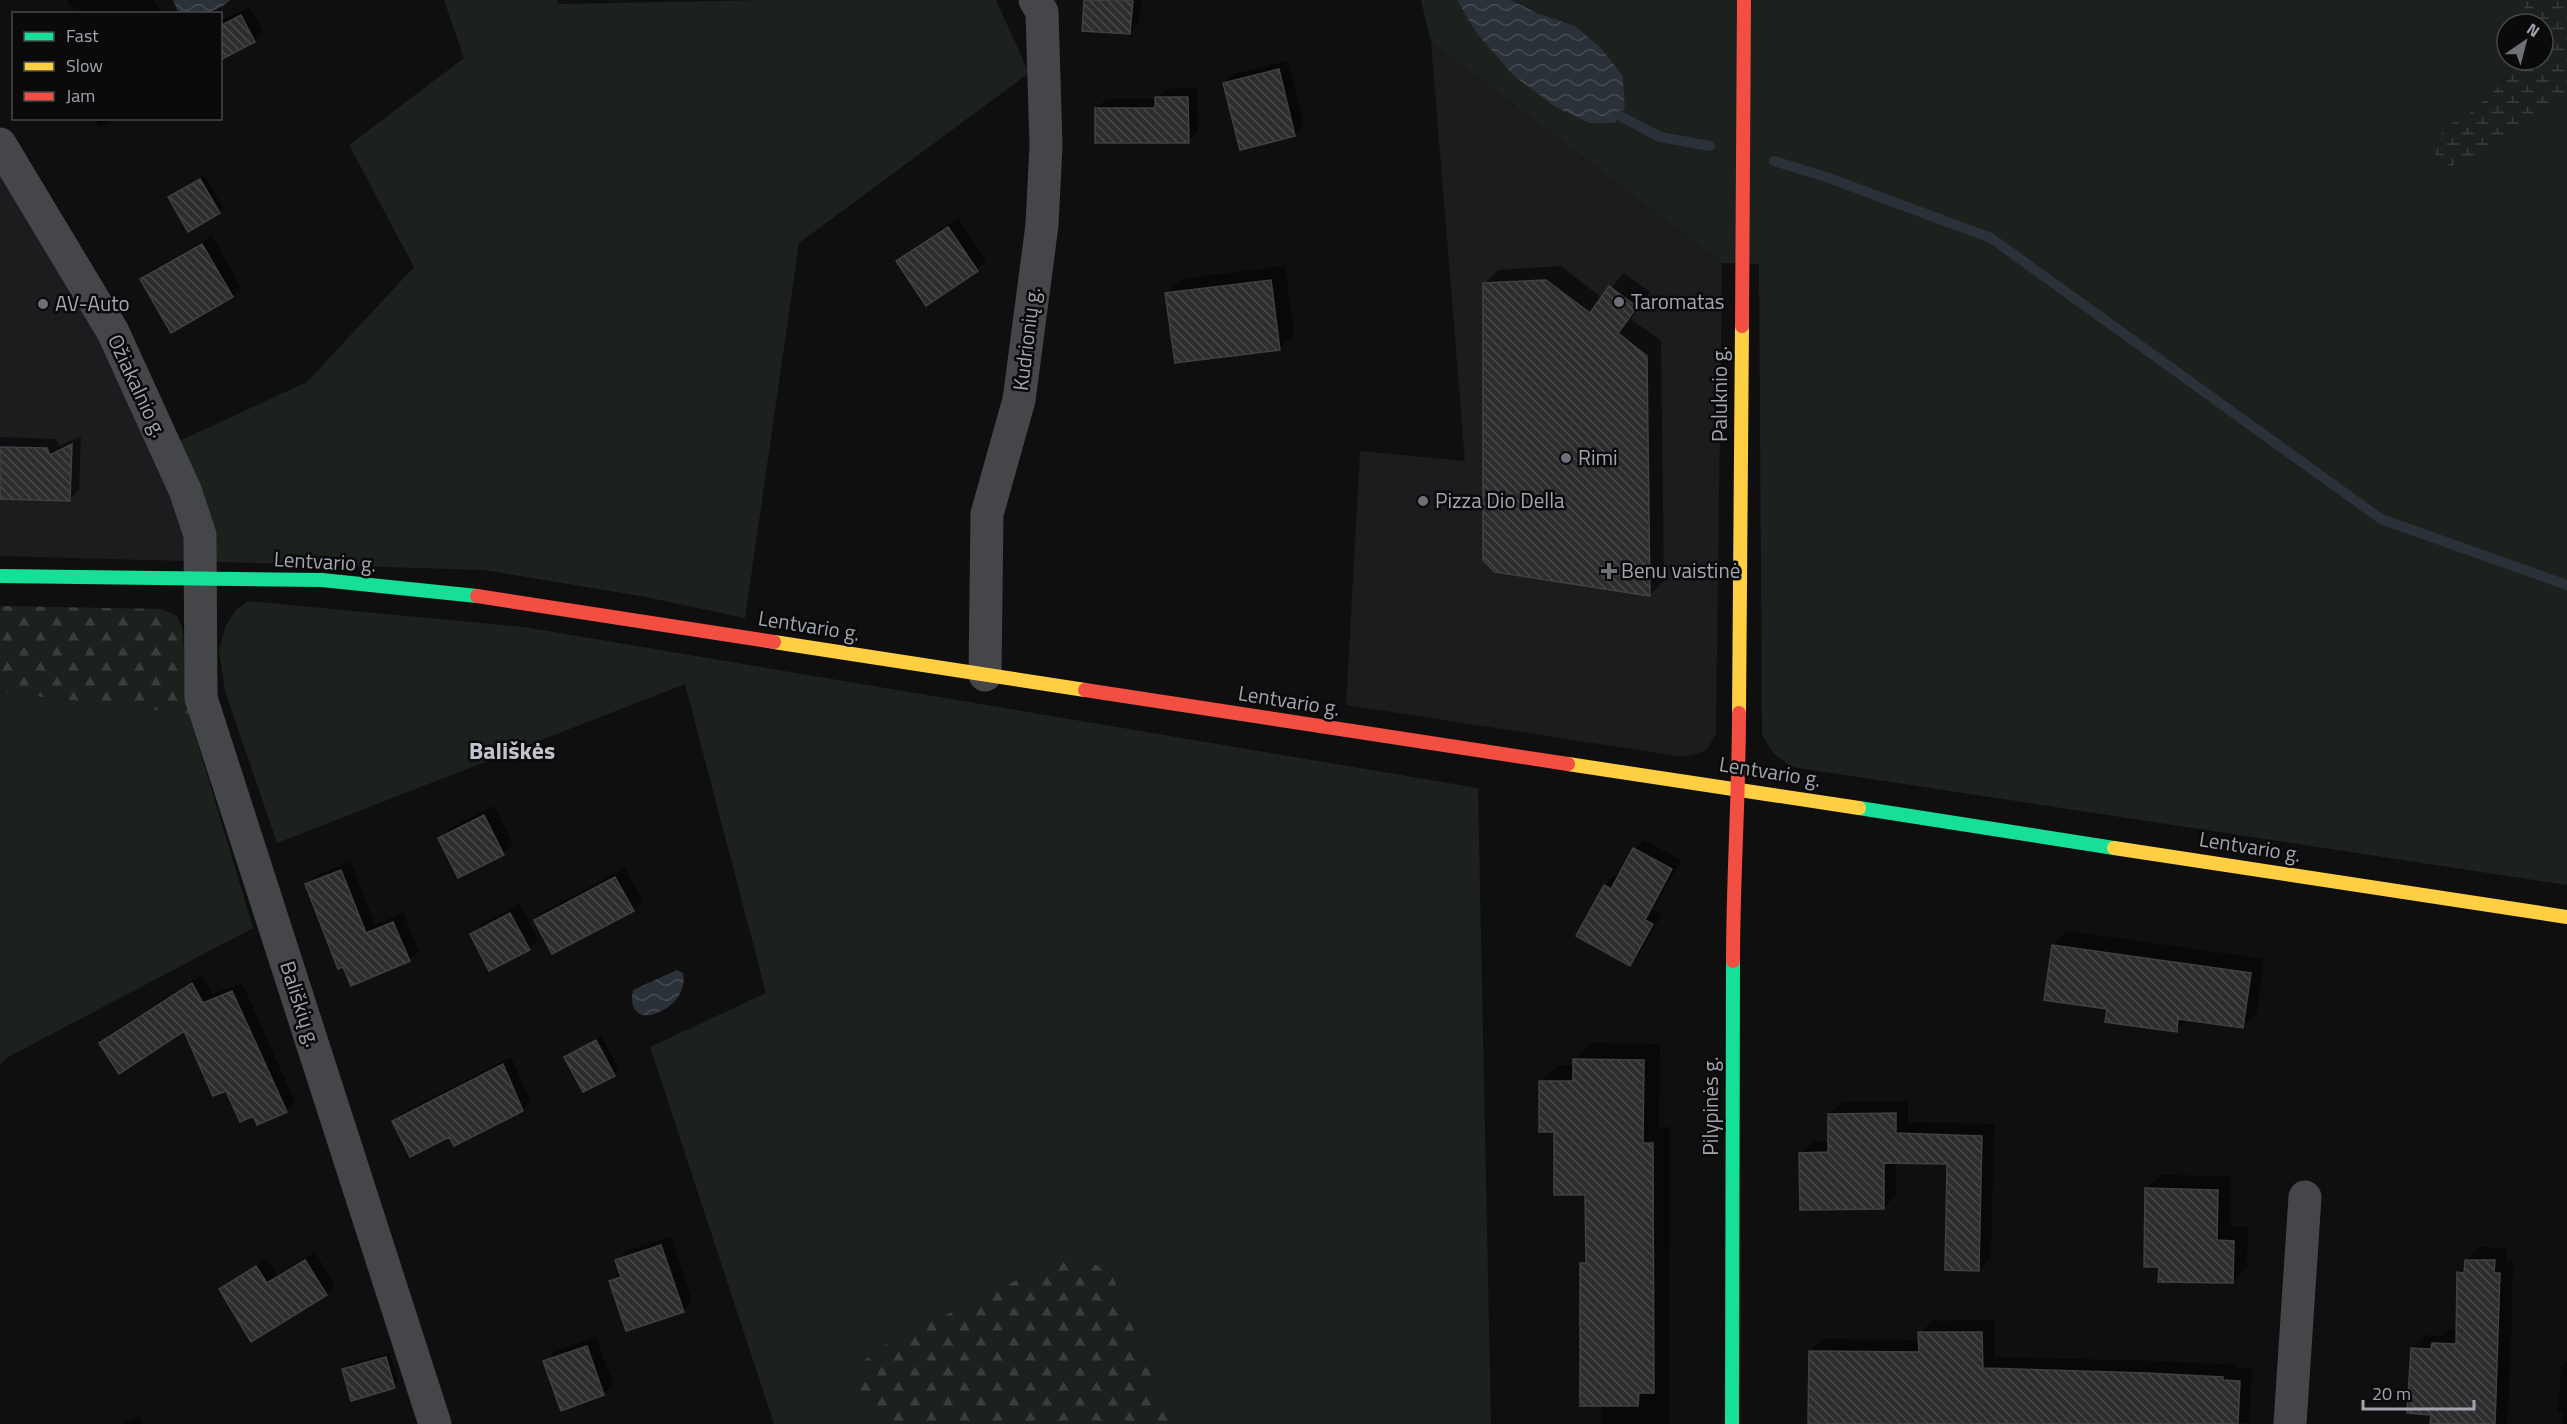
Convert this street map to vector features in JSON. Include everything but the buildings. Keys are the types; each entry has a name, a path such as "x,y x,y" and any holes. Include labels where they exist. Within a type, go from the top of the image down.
{"main road":[{"name":"Paluknio g.","path":"1739,789 1744,0"},
{"name":"Lentvario g.","path":"0,576 322,580 468,595 2567,917"},
{"name":"Pilypinės g.","path":"1732,1424 1733,885 1739,789"}],"street":[{"name":"Kudrionių g.","path":"984,675 987,514 1020,400 1042,225 1046,146 1042,12 1035,0"},
{"name":"Ožiakalnio g.","path":"0,144 113,332 185,490 200,535 201,579"},
{"name":"Bališkių g.","path":"201,579 201,698 435,1424"},
{"path":"2290,1424 2305,1197"}],"shaded area":[{"path":"1431,42 1722,263 1716,734 1706,751 1683,757 1346,705 1360,451 1465,461"},
{"name":"AV-Auto","path":"0,164 173,444 219,562 0,556"}],"green space":[{"path":"444,0 557,0 559,4 768,0 996,0 1029,73 799,243 745,618 646,597 484,570 219,562 173,444 307,382 414,267 349,145 464,58"},
{"path":"1421,0 1457,0 1475,31 1557,108 1589,123 1615,123 1625,110 1623,76 1575,26 1537,13 1511,0 2525,0 2524,12 2495,12 2495,72 2512,72 2511,74 2473,111 2449,125 2490,147 2562,98 2567,99 2567,885 1792,767 1773,753 1762,734 1759,264 1722,263 1431,42"},
{"path":"2525,0 2567,0 2567,99 2562,98 2490,147 2451,166 2437,160 2433,144 2449,125 2473,111 2512,72 2555,72 2555,12 2524,12"},
{"path":"248,601 524,627 1478,788 1491,1424 1172,1424 1111,1272 850,1393 876,1424 774,1424 650,1047 766,993 685,684 277,843 225,691 219,652 225,627 236,610"},
{"path":"0,606 162,609 177,616 182,627 189,714 0,692"},
{"path":"0,692 189,714 253,928 10,1056 0,1064"},
{"path":"1056,1261 1091,1263 1111,1272 1172,1424 876,1424 850,1393 855,1370 876,1349"}],"water":[{"path":"173,0 230,0 213,11 178,12"},
{"path":"1457,0 1511,0 1537,13 1575,26 1600,47 1623,76 1625,109 1615,123 1589,123 1557,108 1513,75 1475,31"},
{"path":"677,970 683,973 683,986 678,998 658,1013 647,1015 638,1013 633,1005 633,990"}],"waterway":[{"path":"1620,116 1660,137 1710,146"},
{"path":"1774,161 1826,177 1991,238 2381,519 2567,585"}],"traffic: fast":[{"path":"0,576 322,580 477,596"},
{"path":"1859,808 2114,848"},
{"path":"1732,1424 1733,961"}],"traffic: slow":[{"path":"1739,713 1742,326"},
{"path":"774,642 1085,690"},
{"path":"1568,764 1859,808"},
{"path":"2114,848 2567,917"}],"traffic: jam":[{"path":"1742,326 1744,0"},
{"path":"477,596 774,642"},
{"path":"1085,690 1568,764"},
{"path":"1733,961 1739,713"}],"place":[{"name":"Taromatas","path":"1619,302"},
{"name":"AV-Auto","path":"43,304"},
{"name":"Rimi","path":"1566,458"},
{"name":"Pizza Dio Della","path":"1423,501"},
{"name":"Benu vaistinė","path":"1609,571"}],"district":[{"name":"Bališkės","path":"512,751"}]}
